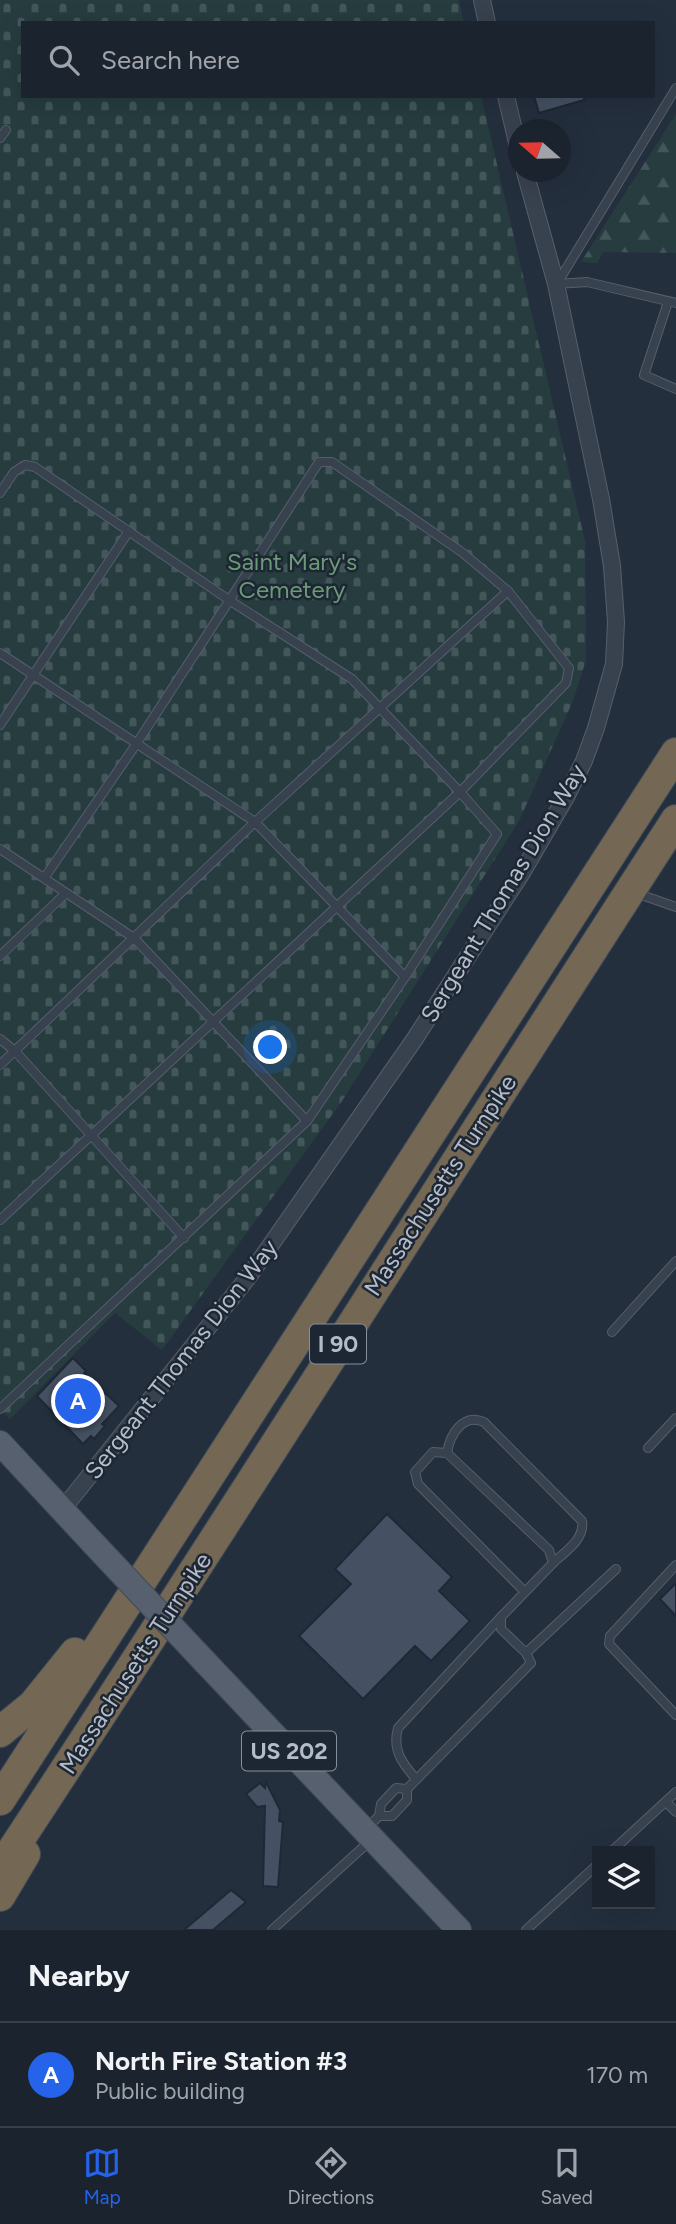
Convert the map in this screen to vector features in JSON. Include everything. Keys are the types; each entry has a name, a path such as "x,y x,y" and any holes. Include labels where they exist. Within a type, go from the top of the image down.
{"highway":[{"name":"Massachusetts Turnpike","path":"0,1800 671,762"},
{"name":"Massachusetts Turnpike","path":"0,1869 153,1637 346,1331 676,820"},
{"path":"0,1732 33,1705 71,1659 253,1385 348,1262"},
{"path":"0,1896 131,1681 153,1637"}],"main road":[{"name":"US 202","path":"0,1443 206,1663 372,1828 459,1930"}],"street":[{"path":"481,0 486,21"},
{"path":"507,98 512,119"},
{"name":"Sergeant Thomas Dion Way","path":"62,1510 249,1276 414,1041 523,871 584,761 606,697 614,664 615,601 601,499 556,284 528,182"}],"lane":[{"path":"556,284 676,89"},
{"path":"0,138 6,130"},
{"path":"556,284 587,282 672,303 644,375 676,389"},
{"path":"0,1220 460,792 566,683 569,668 508,591 463,553 332,462 319,462 137,743 45,877"},
{"path":"0,493 13,472 25,464 35,467 229,600 352,679 497,834 405,977 307,1121 0,1409"},
{"path":"0,725 129,531"},
{"path":"0,1065 256,822 508,591"},
{"path":"0,653 256,822 405,977"},
{"path":"671,762 676,740"},
{"path":"0,849 134,938 307,1121"},
{"path":"630,891 676,907"},
{"path":"0,956 66,893"},
{"path":"0,1040 15,1051 184,1238"},
{"path":"612,1332 676,1261"},
{"path":"0,1395 7,1402"},
{"path":"416,1779 402,1764 396,1749 398,1728 584,1530 582,1521 484,1422 474,1418 466,1420 449,1440 447,1453"},
{"path":"648,1448 676,1418"},
{"path":"525,1592 418,1484 415,1472 433,1452 447,1453 549,1550 553,1563"},
{"path":"676,1566 610,1636 609,1644 676,1715"},
{"path":"526,1653 616,1569"},
{"path":"272,1930 372,1828 392,1816 407,1800 407,1789 416,1779 531,1663 526,1653 501,1629 501,1617"},
{"path":"372,1828 381,1804 396,1788 407,1789"},
{"path":"618,1846 676,1792"},
{"path":"666,1802 676,1812"},
{"path":"526,1930 592,1870"}],"green space":[{"name":"Saint Mary's Cemetery","path":"0,0 459,0 464,21 21,21 21,98 481,98 585,541 586,660 573,701 519,821 342,1101 162,1350 115,1313 10,1419 0,1409"},
{"path":"676,114 676,253 603,252 597,263 581,262"}],"building":[{"path":"535,98 584,98 584,100 539,113"},
{"path":"73,1358 86,1371 84,1373 119,1406 102,1424 105,1426 94,1439 91,1436 83,1444 37,1396"},
{"path":"387,1514 452,1577 439,1591 470,1621 431,1661 415,1646 363,1699 299,1636 351,1584 335,1569"},
{"path":"676,1583 676,1616 660,1599"},
{"path":"266,1782 280,1810 279,1821 283,1822 278,1887 263,1886 265,1806 257,1807 246,1794 260,1783 265,1788"},
{"path":"231,1890 246,1902 213,1930 184,1930"}],"place":[{"name":"North Fire Station #3","path":"78,1401"}]}
